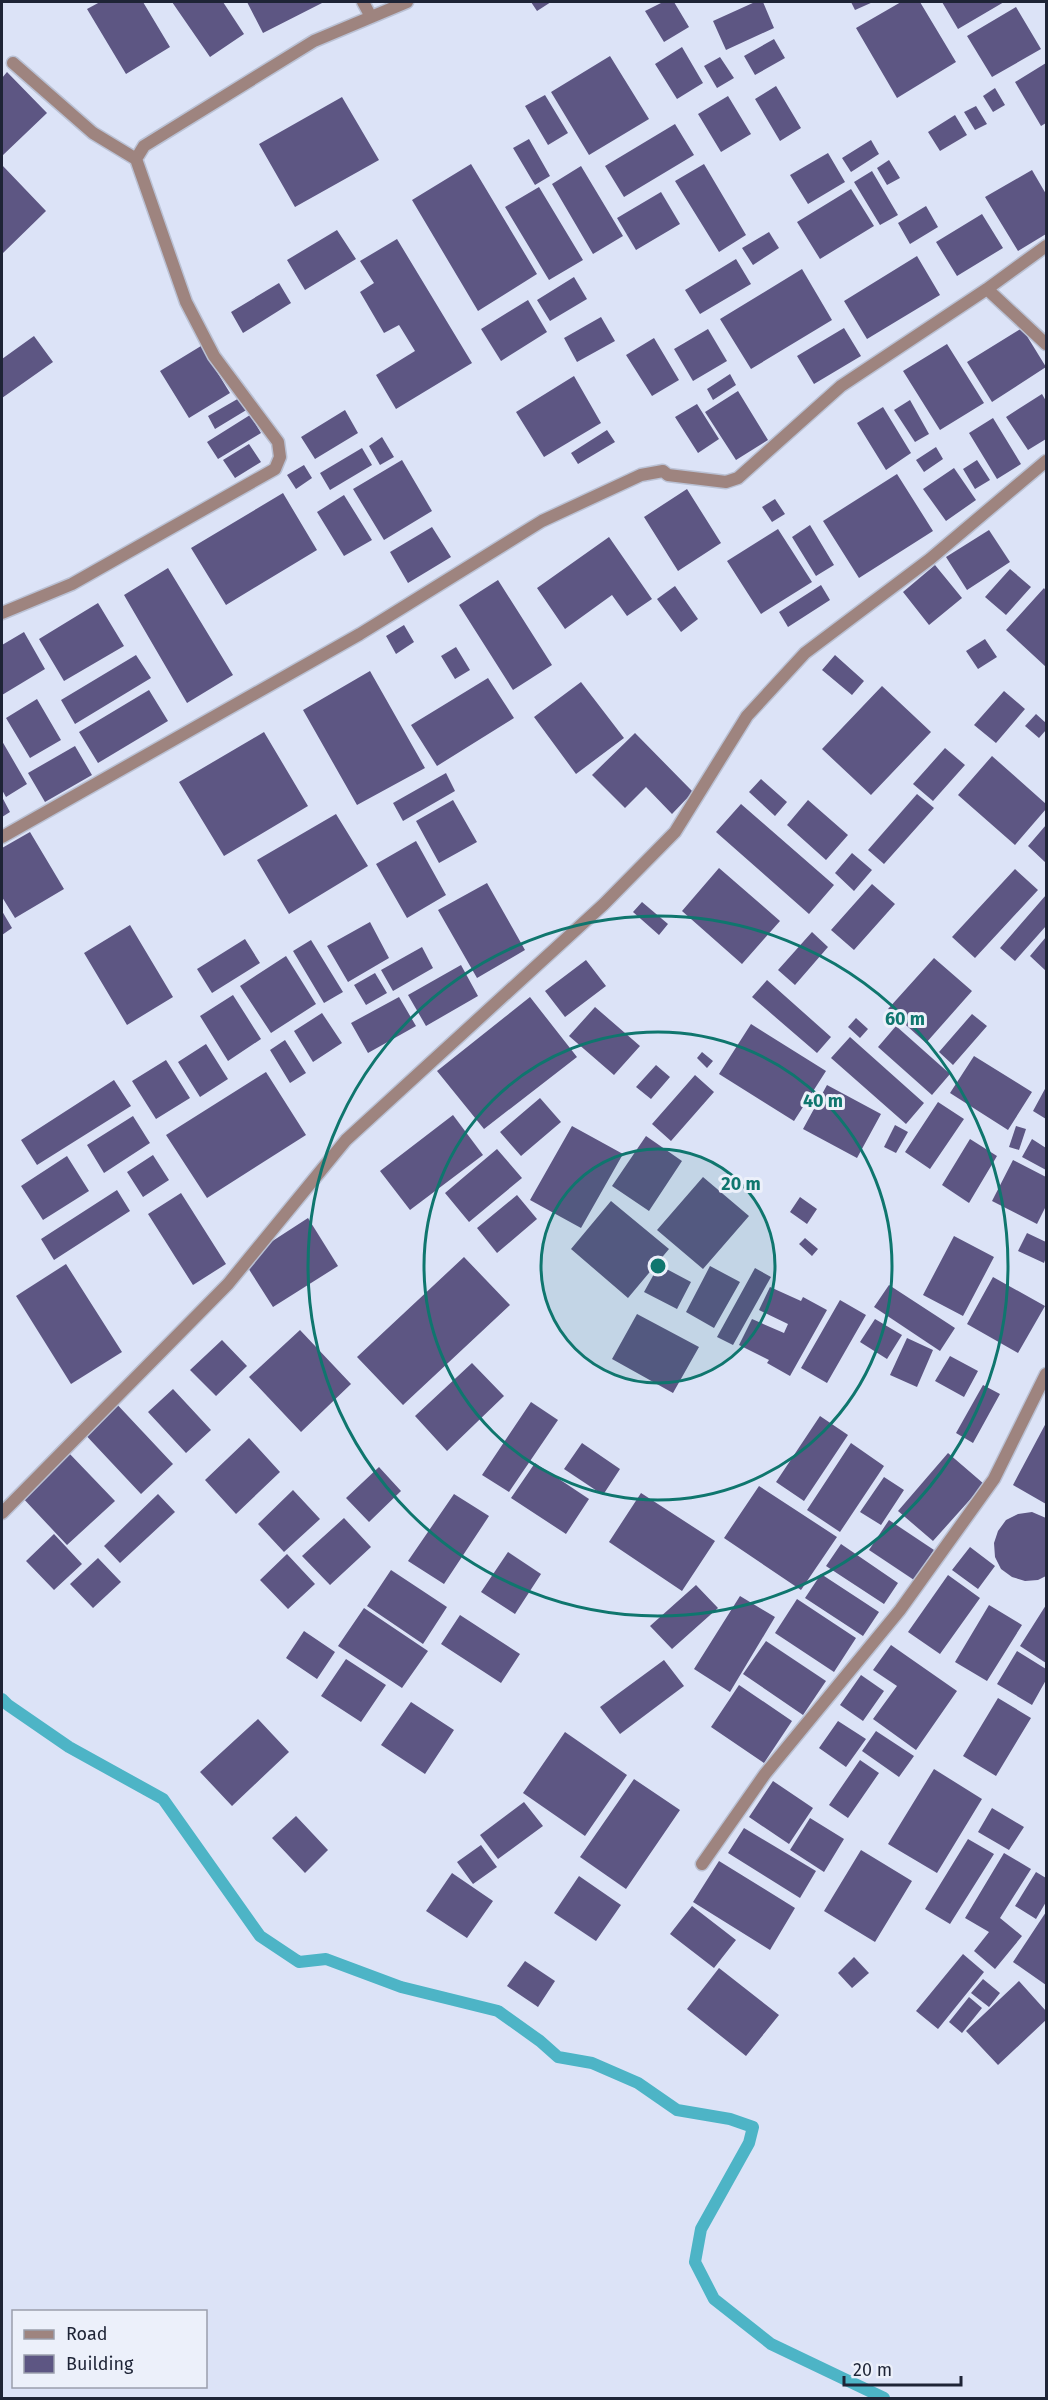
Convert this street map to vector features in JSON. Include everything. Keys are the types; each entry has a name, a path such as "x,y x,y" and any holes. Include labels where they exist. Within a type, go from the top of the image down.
{"street":[{"path":"363,2 371,17"},
{"path":"136,159 144,146 314,41 407,2"},
{"path":"2,612 72,584 173,528 275,469 280,457 278,442 214,356 186,302 136,159 93,133 13,63"},
{"path":"2,837 360,634 542,521 653,472 663,471 668,475 726,482 738,478 841,386 987,289 1047,246"},
{"path":"987,289 1047,344"},
{"path":"2,1513 228,1284 346,1140 604,904 675,832 747,716 805,653 930,559 1047,461"},
{"path":"702,1864 765,1774 900,1610 994,1479 1047,1374"}],"building":[{"path":"100,2 143,2 170,47 126,74 87,9"},
{"path":"172,2 223,2 244,34 210,57"},
{"path":"247,2 324,2 263,33"},
{"path":"531,2 551,2 537,11"},
{"path":"663,2 674,2 689,27 664,42 645,11"},
{"path":"755,2 763,2 774,28 726,50 713,21"},
{"path":"851,2 873,2 855,10"},
{"path":"901,2 920,2 956,62 897,98 856,28"},
{"path":"942,2 1004,2 958,29"},
{"path":"1016,7 1041,49 992,77 967,36"},
{"path":"774,39 785,58 755,75 744,56"},
{"path":"682,47 703,83 677,99 655,64"},
{"path":"610,56 649,119 589,155 551,92"},
{"path":"720,57 734,78 717,88 704,66"},
{"path":"1046,63 1046,123 1041,126 1015,82"},
{"path":"7,72 47,113 2,156 2,78"},
{"path":"776,86 801,128 780,141 755,99"},
{"path":"995,88 1005,105 993,112 983,96"},
{"path":"545,95 568,133 548,145 525,106"},
{"path":"728,96 751,134 721,152 698,114"},
{"path":"342,97 379,160 295,207 259,144"},
{"path":"976,106 987,124 975,130 964,112"},
{"path":"955,115 967,135 940,151 928,132"},
{"path":"675,124 694,155 624,197 605,166"},
{"path":"529,139 550,176 535,185 513,148"},
{"path":"871,140 879,154 851,172 842,158"},
{"path":"828,153 845,182 808,204 790,175"},
{"path":"889,160 900,178 887,185 877,168"},
{"path":"471,164 537,274 478,311 412,200"},
{"path":"704,164 746,235 719,252 675,181"},
{"path":"2,165 46,211 2,254"},
{"path":"581,166 623,236 593,254 552,184"},
{"path":"1032,170 1046,194 1046,234 1018,251 985,197"},
{"path":"872,171 898,215 880,225 854,182"},
{"path":"539,187 583,260 549,280 505,207"},
{"path":"851,189 874,226 820,259 797,222"},
{"path":"661,192 680,224 636,250 617,218"},
{"path":"926,206 938,227 910,244 898,223"},
{"path":"982,214 1003,248 957,276 936,242"},
{"path":"337,230 356,259 305,290 287,260"},
{"path":"769,232 779,248 753,265 742,248"},
{"path":"397,239 472,363 396,409 376,375 415,351 399,325 384,333 360,292 374,283 360,261"},
{"path":"917,256 940,295 867,339 844,301"},
{"path":"736,259 751,284 700,314 685,290"},
{"path":"802,269 832,320 751,369 720,319"},
{"path":"574,277 587,299 550,321 537,300"},
{"path":"279,283 291,303 243,333 231,312"},
{"path":"528,300 547,332 501,361 481,329"},
{"path":"601,317 615,341 577,362 564,338"},
{"path":"844,328 861,356 814,384 797,356"},
{"path":"1022,328 1046,367 992,402 967,362"},
{"path":"708,329 727,361 693,381 674,349"},
{"path":"34,336 53,362 2,398 2,359"},
{"path":"654,338 679,380 652,396 626,355"},
{"path":"947,344 984,403 940,430 903,371"},
{"path":"201,346 230,393 189,418 160,371"},
{"path":"730,374 736,385 713,400 707,389"},
{"path":"574,376 601,423 544,457 516,412"},
{"path":"738,391 768,440 736,460 705,412"},
{"path":"1042,394 1046,401 1046,439 1028,450 1006,417"},
{"path":"241,397 248,409 215,429 208,416"},
{"path":"910,400 929,434 915,442 894,410"},
{"path":"697,404 719,439 698,453 675,417"},
{"path":"883,407 911,453 886,470 857,423"},
{"path":"345,410 358,433 315,459 301,437"},
{"path":"250,415 261,433 218,459 207,442"},
{"path":"993,418 1021,464 997,479 969,433"},
{"path":"607,430 615,442 578,464 571,453"},
{"path":"382,437 394,457 380,465 369,446"},
{"path":"249,444 261,462 235,478 223,460"},
{"path":"936,447 943,459 924,472 916,460"},
{"path":"362,448 372,465 330,490 320,473"},
{"path":"402,460 432,511 384,540 353,489"},
{"path":"977,460 990,480 975,489 963,469"},
{"path":"304,465 312,478 296,489 287,475"},
{"path":"954,468 976,500 946,521 923,489"},
{"path":"897,474 933,531 859,578 823,521"},
{"path":"687,489 721,543 678,571 644,517"},
{"path":"283,493 317,550 226,605 191,548"},
{"path":"344,495 372,540 344,556 317,512"},
{"path":"775,499 785,514 772,522 762,507"},
{"path":"810,525 834,565 816,576 792,537"},
{"path":"432,527 451,557 408,583 390,552"},
{"path":"778,529 812,582 761,614 727,561"},
{"path":"989,530 1010,562 967,590 946,557"},
{"path":"609,537 652,599 627,616 612,595 565,629 537,588"},
{"path":"935,565 962,598 929,625 903,592"},
{"path":"168,568 233,675 187,703 124,595"},
{"path":"1010,569 1031,587 1006,615 985,597"},
{"path":"498,580 552,665 513,690 459,605"},
{"path":"821,585 830,600 788,627 779,612"},
{"path":"675,586 698,619 681,632 657,599"},
{"path":"1044,588 1046,591 1046,667 1006,630"},
{"path":"98,603 124,646 64,681 39,639"},
{"path":"404,625 414,642 396,654 386,636"},
{"path":"24,632 45,669 2,695 2,645"},
{"path":"985,639 997,657 978,669 966,651"},
{"path":"456,647 470,670 455,679 441,656"},
{"path":"136,655 151,678 75,724 61,700"},
{"path":"835,655 864,681 852,695 822,670"},
{"path":"370,671 425,768 357,805 303,710"},
{"path":"488,678 514,718 437,766 411,725"},
{"path":"581,682 624,738 576,774 534,717"},
{"path":"882,686 931,732 871,795 822,749"},
{"path":"149,690 168,721 98,763 79,732"},
{"path":"1004,691 1025,709 996,743 974,725"},
{"path":"37,699 61,740 30,758 6,718"},
{"path":"1036,714 1046,723 1046,730 1039,738 1025,726"},
{"path":"264,732 308,806 224,856 179,782"},
{"path":"635,733 693,792 672,814 646,787 625,808 592,775"},
{"path":"2,741 27,784 6,797 2,790"},
{"path":"75,746 92,775 45,802 28,773"},
{"path":"945,748 965,765 933,801 913,784"},
{"path":"992,756 1046,804 1046,809 1015,845 958,795"},
{"path":"446,773 455,791 403,821 393,803"},
{"path":"761,779 787,802 775,816 749,792"},
{"path":"917,794 934,808 884,864 868,850"},
{"path":"2,797 10,812 2,817"},
{"path":"453,800 477,842 439,863 416,821"},
{"path":"808,800 848,835 826,860 787,825"},
{"path":"741,804 834,885 809,914 716,832"},
{"path":"336,814 368,866 289,914 257,860"},
{"path":"1046,825 1046,863 1028,846"},
{"path":"30,832 64,889 15,918 2,897 2,848"},
{"path":"416,841 446,895 407,918 376,864"},
{"path":"852,853 872,870 854,891 835,873"},
{"path":"719,868 780,921 742,964 682,911"},
{"path":"1015,869 1038,890 975,958 952,937"},
{"path":"487,883 525,950 477,978 438,910"},
{"path":"872,884 895,904 854,950 831,930"},
{"path":"1046,895 1046,926 1015,961 1000,948"},
{"path":"642,902 668,924 659,935 633,912"},
{"path":"2,911 12,928 2,935"},
{"path":"370,922 389,958 348,982 327,946"},
{"path":"130,925 173,997 127,1025 84,953"},
{"path":"812,932 828,947 795,985 778,970"},
{"path":"1046,937 1046,971 1030,956"},
{"path":"245,939 260,963 212,993 197,969"},
{"path":"311,940 343,992 324,1003 293,951"},
{"path":"422,947 433,968 393,991 381,970"},
{"path":"286,956 316,1004 271,1033 240,986"},
{"path":"934,958 972,991 926,1043 888,1009"},
{"path":"586,960 606,986 565,1017 545,991"},
{"path":"461,965 478,996 426,1026 408,995"},
{"path":"375,973 387,993 366,1005 354,985"},
{"path":"767,980 831,1037 817,1053 752,997"},
{"path":"233,995 261,1039 228,1061 200,1016"},
{"path":"399,997 416,1026 368,1053 351,1023"},
{"path":"530,997 577,1057 484,1129 437,1071"},
{"path":"595,1007 640,1046 614,1075 569,1036"},
{"path":"322,1013 342,1043 313,1062 294,1031"},
{"path":"972,1014 987,1026 953,1065 939,1052"},
{"path":"856,1018 868,1029 860,1038 848,1027"},
{"path":"751,1024 826,1071 794,1121 719,1074"},
{"path":"896,1026 950,1074 932,1095 878,1047"},
{"path":"850,1037 924,1103 906,1124 831,1058"},
{"path":"285,1040 306,1073 290,1083 270,1050"},
{"path":"206,1044 228,1079 200,1097 178,1062"},
{"path":"702,1052 713,1061 707,1068 697,1058"},
{"path":"974,1056 1032,1092 1008,1130 950,1093"},
{"path":"166,1060 190,1098 156,1119 132,1081"},
{"path":"656,1065 670,1077 651,1099 636,1087"},
{"path":"266,1072 306,1135 207,1198 166,1135"},
{"path":"695,1075 714,1092 671,1141 652,1124"},
{"path":"114,1080 131,1106 37,1165 21,1140"},
{"path":"827,1085 881,1114 857,1158 803,1129"},
{"path":"1046,1087 1046,1119 1033,1111"},
{"path":"540,1098 561,1122 521,1156 500,1132"},
{"path":"938,1102 964,1119 930,1169 905,1152"},
{"path":"453,1115 483,1155 410,1210 380,1171"},
{"path":"133,1116 150,1143 104,1173 87,1145"},
{"path":"895,1125 908,1132 896,1153 884,1147"},
{"path":"572,1126 623,1154 581,1228 530,1200"},
{"path":"1016,1126 1026,1129 1019,1150 1009,1147"},
{"path":"646,1136 682,1161 649,1211 612,1186"},
{"path":"970,1139 997,1156 969,1203 942,1185"},
{"path":"1032,1139 1046,1148 1046,1170 1022,1157"},
{"path":"497,1149 522,1178 469,1222 445,1193"},
{"path":"153,1155 169,1180 143,1197 127,1172"},
{"path":"67,1156 89,1191 43,1220 21,1186"},
{"path":"1013,1160 1046,1177 1046,1206 1037,1224 992,1201"},
{"path":"703,1177 749,1216 703,1269 657,1230"},
{"path":"117,1190 130,1211 54,1260 41,1239"},
{"path":"181,1193 226,1264 193,1285 148,1214"},
{"path":"517,1195 537,1219 497,1253 477,1228"},
{"path":"800,1197 817,1209 807,1224 790,1212"},
{"path":"611,1201 669,1249 628,1298 571,1249"},
{"path":"308,1218 338,1266 273,1307 243,1260"},
{"path":"1027,1233 1046,1242 1044,1263 1018,1251"},
{"path":"954,1236 994,1257 963,1316 923,1295"},
{"path":"805,1238 818,1249 812,1256 799,1244"},
{"path":"464,1257 510,1305 403,1405 357,1357"},
{"path":"66,1264 122,1352 71,1384 16,1296"},
{"path":"659,1265 691,1282 677,1309 644,1292"},
{"path":"710,1266 740,1282 714,1328 686,1312"},
{"path":"755,1268 771,1277 733,1345 717,1337"},
{"path":"993,1277 1045,1306 1018,1353 967,1324"},
{"path":"889,1285 955,1328 940,1351 874,1307"},
{"path":"770,1287 801,1301 803,1297 827,1310 790,1376 767,1363 769,1360 739,1345 752,1319 784,1333 788,1324 759,1310"},
{"path":"840,1300 866,1315 827,1383 801,1368"},
{"path":"637,1314 699,1347 673,1393 612,1359"},
{"path":"875,1319 902,1335 887,1359 860,1342"},
{"path":"300,1330 351,1384 301,1432 249,1377"},
{"path":"907,1338 933,1350 917,1387 890,1375"},
{"path":"222,1340 247,1366 216,1396 190,1370"},
{"path":"950,1356 978,1371 964,1397 935,1381"},
{"path":"472,1363 504,1396 447,1451 415,1416"},
{"path":"983,1385 1000,1394 973,1443 956,1433"},
{"path":"173,1389 211,1430 186,1453 148,1412"},
{"path":"112,1399 173,1464 141,1494 80,1429"},
{"path":"531,1402 558,1420 509,1492 482,1475"},
{"path":"820,1416 848,1435 804,1501 776,1482"},
{"path":"1046,1423 1046,1504 1013,1485"},
{"path":"249,1438 280,1472 236,1514 205,1480"},
{"path":"582,1443 620,1469 603,1495 564,1469"},
{"path":"851,1443 884,1466 840,1532 807,1510"},
{"path":"67,1451 115,1501 67,1545 20,1495"},
{"path":"948,1453 984,1484 933,1541 898,1511"},
{"path":"535,1463 589,1499 566,1534 511,1498"},
{"path":"379,1467 401,1491 369,1522 346,1498"},
{"path":"884,1477 904,1490 881,1525 860,1512"},
{"path":"759,1486 837,1537 801,1590 724,1538"},
{"path":"293,1490 320,1519 284,1552 258,1524"},
{"path":"641,1493 715,1541 682,1591 609,1542"},
{"path":"158,1494 175,1512 120,1563 104,1546"},
{"path":"454,1494 489,1516 444,1584 408,1561"},
{"path":"1032,1512 1046,1518 1046,1576 1038,1580 1025,1581 1012,1577 1001,1569 995,1557 994,1543 998,1531 1006,1520 1018,1514"},
{"path":"344,1518 371,1547 330,1585 302,1556"},
{"path":"889,1520 934,1550 914,1580 869,1550"},
{"path":"54,1534 82,1564 54,1590 26,1561"},
{"path":"841,1544 898,1583 884,1604 826,1566"},
{"path":"970,1547 995,1566 978,1589 952,1570"},
{"path":"508,1552 541,1574 515,1614 481,1592"},
{"path":"287,1554 315,1584 288,1609 260,1580"},
{"path":"98,1558 121,1582 93,1608 70,1584"},
{"path":"391,1570 447,1607 423,1644 367,1606"},
{"path":"821,1574 879,1612 863,1636 805,1598"},
{"path":"948,1575 980,1598 940,1654 908,1632"},
{"path":"696,1585 718,1608 672,1649 650,1626"},
{"path":"740,1596 775,1617 730,1692 694,1669"},
{"path":"797,1599 856,1638 834,1672 775,1633"},
{"path":"989,1605 1022,1625 987,1681 955,1662"},
{"path":"1046,1605 1046,1663 1020,1646"},
{"path":"364,1608 428,1651 402,1688 338,1646"},
{"path":"460,1615 520,1654 501,1683 441,1644"},
{"path":"304,1631 335,1652 317,1679 286,1658"},
{"path":"766,1641 826,1681 803,1715 743,1674"},
{"path":"891,1645 957,1691 916,1750 873,1719 897,1686 873,1670"},
{"path":"1017,1651 1046,1669 1046,1680 1032,1705 997,1684"},
{"path":"346,1659 386,1685 361,1722 321,1696"},
{"path":"664,1660 684,1686 620,1734 600,1707"},
{"path":"861,1675 884,1691 863,1721 840,1705"},
{"path":"739,1685 792,1721 764,1763 711,1727"},
{"path":"998,1698 1031,1718 996,1776 963,1756"},
{"path":"411,1702 454,1730 425,1774 381,1745"},
{"path":"258,1719 289,1752 232,1806 200,1772"},
{"path":"838,1721 866,1739 846,1767 819,1748"},
{"path":"876,1731 914,1756 899,1777 862,1751"},
{"path":"565,1732 627,1775 585,1836 523,1793"},
{"path":"860,1760 879,1773 848,1818 829,1805"},
{"path":"934,1769 982,1799 937,1873 888,1844"},
{"path":"634,1779 680,1810 626,1889 580,1857"},
{"path":"773,1781 813,1808 789,1844 749,1817"},
{"path":"524,1802 543,1826 498,1859 480,1835"},
{"path":"992,1808 1024,1827 1009,1850 978,1832"},
{"path":"296,1816 328,1850 305,1873 272,1838"},
{"path":"810,1818 844,1839 824,1872 790,1850"},
{"path":"744,1828 816,1871 800,1898 728,1853"},
{"path":"968,1839 994,1854 950,1924 925,1909"},
{"path":"481,1845 497,1867 473,1884 457,1862"},
{"path":"861,1850 912,1881 875,1942 824,1911"},
{"path":"1004,1853 1031,1869 1000,1918 1022,1936 995,1969 974,1951 989,1932 965,1918"},
{"path":"719,1861 795,1908 770,1950 693,1902"},
{"path":"1036,1872 1046,1878 1046,1902 1036,1919 1015,1906"},
{"path":"452,1873 493,1901 467,1938 426,1911"},
{"path":"579,1876 621,1905 596,1941 554,1913"},
{"path":"692,1906 736,1940 714,1968 670,1934"},
{"path":"1046,1912 1046,1985 1013,1962"},
{"path":"963,1954 984,1972 938,2029 916,2011"},
{"path":"854,1957 869,1973 852,1988 838,1973"},
{"path":"525,1961 555,1981 538,2007 507,1986"},
{"path":"719,1968 779,2015 746,2056 687,2009"},
{"path":"983,1979 1000,1993 989,2007 971,1993"},
{"path":"1019,1981 1046,2011 1046,2020 998,2065 966,2031"},
{"path":"969,1997 982,2008 962,2033 949,2022"}],"waterway":[{"path":"2,1699 69,1747 163,1799 260,1936 299,1962 326,1959 401,1987 498,2011 558,2057 592,2063 638,2083 677,2110 730,2119 753,2127 749,2143 701,2229 695,2262 714,2299 771,2344 884,2398"}]}
